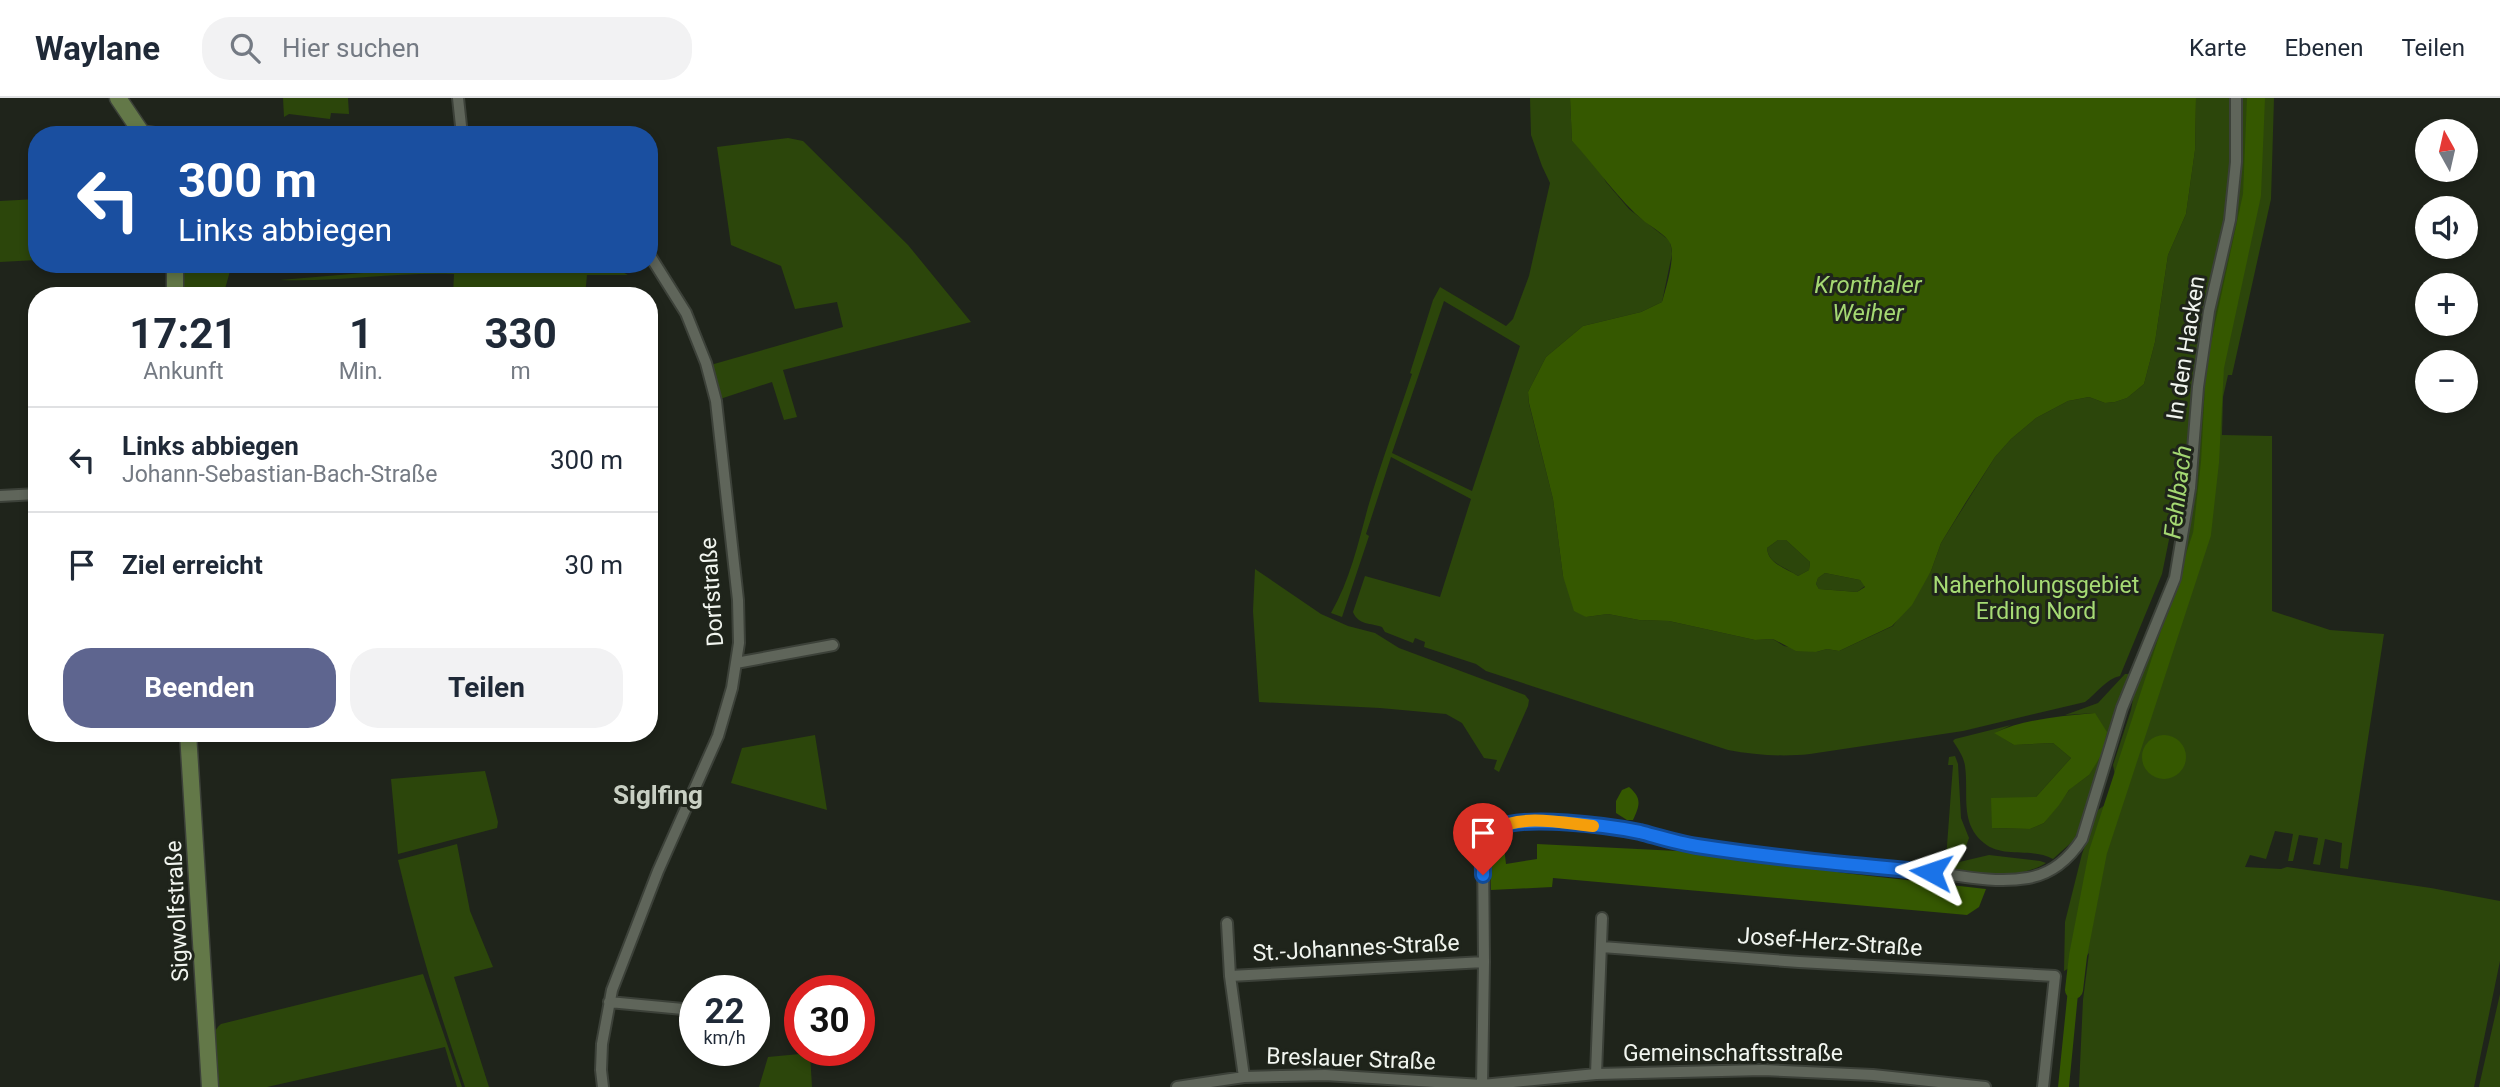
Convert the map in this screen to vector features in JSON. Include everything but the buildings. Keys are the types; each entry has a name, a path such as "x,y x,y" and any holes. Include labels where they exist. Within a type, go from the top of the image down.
{"street":[{"path":"118,98 137,126"},
{"path":"458,98 460,126"},
{"name":"In den Hacken","path":"1484,962 1483,849 1491,833 1498,827 1514,823 1569,823 1619,828 1696,846 1994,880 2028,878 2052,869 2071,855 2082,839 2122,708 2175,578 2190,488 2198,387 2209,310 2230,220 2236,162 2236,98"},
{"name":"Dorfstraße","path":"603,1087 602,1044 609,1002 659,870 718,736 736,663 740,625 716,401 706,363 686,313 658,265"},
{"path":"0,496 28,494"},
{"path":"736,663 833,645"},
{"name":"Sigwolfstraße","path":"189,742 210,1087"},
{"path":"1596,1074 1602,918"},
{"path":"1227,923 1230,976 1244,1077"},
{"name":"Josef-Herz-Straße","path":"1602,947 1852,966 2055,976 2043,1087"},
{"path":"1482,1086 1484,962"},
{"name":"St.-Johannes-Straße","path":"1230,976 1484,962"},
{"path":"609,1002 679,1009"},
{"name":"Gemeinschaftsstraße","path":"1482,1086 1596,1074 1763,1070 1873,1075 1984,1087"},
{"name":"Breslauer Straße","path":"1177,1087 1244,1077 1325,1074 1482,1086"}],"green space":[{"path":"283,98 348,98 349,114 331,113 330,119 289,114 284,117"},
{"name":"Naherholungsgebiet Erding Nord","path":"1530,98 1570,98 1572,141 1597,166 1606,182 1629,209 1670,241 1672,254 1662,302 1641,312 1583,326 1546,357 1528,392 1553,499 1563,576 1586,617 1608,614 1639,620 1669,621 1755,640 1773,639 1784,646 1816,652 1827,649 1839,651 1893,626 1931,571 1941,543 1995,457 2011,439 2036,418 2068,401 2089,397 2105,403 2115,402 2127,398 2144,384 2155,342 2168,255 2186,214 2195,150 2196,98 2274,98 2271,199 2232,375 2228,375 2223,397 2222,435 2272,436 2272,611 2330,630 2384,634 2348,869 2340,868 2342,843 2325,839 2320,865 2313,864 2318,838 2299,835 2293,861 2288,861 2293,834 2275,831 2266,859 2250,855 2245,867 2287,867 2500,901 2500,961 2474,1087 2079,1087 2083,1000 2089,953 2083,960 2064,971 2065,922 2082,854 2098,810 2109,802 2116,780 2113,765 2131,710 2137,677 2179,578 2191,510 2175,510 2162,574 2120,676 2106,683 2085,702 1963,731 1810,754 1769,755 1728,750 1486,671 1476,664 1424,647 1425,642 1415,638 1413,643 1385,632 1382,627 1358,619 1353,612 1365,576 1440,597 1471,499 1391,457 1342,617 1331,613 1353,562 1433,300 1440,287 1506,326 1513,319 1529,276 1550,183 1531,135","holes":["1444,301 1520,346 1472,491 1392,453"]},
{"path":"788,138 803,141 908,245 971,322 783,370 797,417 784,420 772,382 720,399 712,366 843,327 837,302 795,309 781,266 731,245 717,147"},
{"path":"28,199 28,260 0,262 0,201"},
{"path":"180,273 229,273 226,287 180,287"},
{"path":"363,273 628,275 587,275 586,287 453,287 454,274 280,280"},
{"path":"1778,540 1786,540 1810,562 1809,570 1798,576 1774,562 1767,548"},
{"path":"1255,569 1321,614 1348,626 1375,633 1399,648 1525,695 1529,700 1528,706 1499,772 1494,769 1497,760 1484,758 1462,723 1446,714 1259,702 1253,611"},
{"path":"1825,573 1860,580 1865,586 1857,592 1819,589 1816,584 1818,578"},
{"path":"2125,674 2131,676 2080,830 2074,840 2053,859 2036,854 2000,851 1984,843 1976,835 1968,817 1964,763 1953,741 2011,725 1995,733 2014,745 2053,743 2071,758 2036,797 1992,828 2030,829 2044,823 2070,789 2089,775 2095,713 2065,715 2098,703"},
{"path":"815,735 827,810 731,783 742,748"},
{"path":"1955,756 1958,764 1961,818 1969,838 1962,857 1950,861 1946,859 1953,765 1948,765 1949,757"},
{"path":"485,771 498,822 497,828 398,854 391,779"},
{"path":"457,844 470,911 493,967 454,977 489,1087 465,1087 428,974 398,860"},
{"path":"1989,855 2046,863 2021,873 2007,874 1938,870 1938,867"},
{"path":"423,974 462,1087 457,1087 445,1047 267,1087 215,1087 212,1045 216,1029 221,1024"},
{"path":"2500,994 2500,1087 2479,1087 2480,1082"},
{"path":"784,1055 784,1066 811,1066 812,1087 759,1087 765,1066 770,1066 770,1057"}],"shaded area":[{"path":"2095,713 2107,732 2102,754 2089,775 2069,790 2044,823 2030,829 1992,828 1991,798 2036,797 2071,758 2053,743 2014,745 1994,733 2031,721"},
{"path":"1629,787 1638,802 1633,820 1627,820 1616,813 1616,801 1622,790"},
{"path":"1503,839 1506,864 1537,859 1537,844 1718,853 1844,873 1986,889 1979,907 1967,915 1553,878 1552,887 1491,890 1492,855"}],"water":[{"name":"Kronthaler Weiher","path":"1570,98 2196,98 2195,150 2186,214 2168,255 2155,342 2144,384 2127,398 2115,402 2105,403 2089,397 2068,401 2036,418 2011,439 1995,457 1941,543 1931,571 1912,605 1892,626 1839,651 1796,651 1773,639 1755,640 1669,621 1639,620 1608,614 1586,617 1574,611 1563,576 1553,499 1528,392 1546,357 1583,326 1641,312 1662,302 1670,272 1672,249 1659,231 1625,203 1572,141","holes":["1778,540 1786,540 1810,562 1809,570 1798,576 1774,562 1767,548","1825,573 1860,580 1865,587 1857,592 1819,589 1816,584 1818,578"]},
{"path":"2164,735 2179,742 2186,757 2179,772 2164,779 2149,772 2142,757 2149,742"},
{"path":"2081,963 2069,1087 2058,1087 2070,969"}],"waterway":[{"name":"Fehlbach","path":"2074,990 2098,852 2202,534 2210,462 2215,367 2252,195 2256,98"}],"slow traffic":[{"path":"1496,829 1505,824 1542,822 1593,826"}],"district":[{"name":"Siglfing","path":"658,795"}],"route":[{"path":"1483,875 1483,849 1485,840 1491,833 1505,824 1542,822 1619,828 1696,846 1770,856 1931,872"}]}
